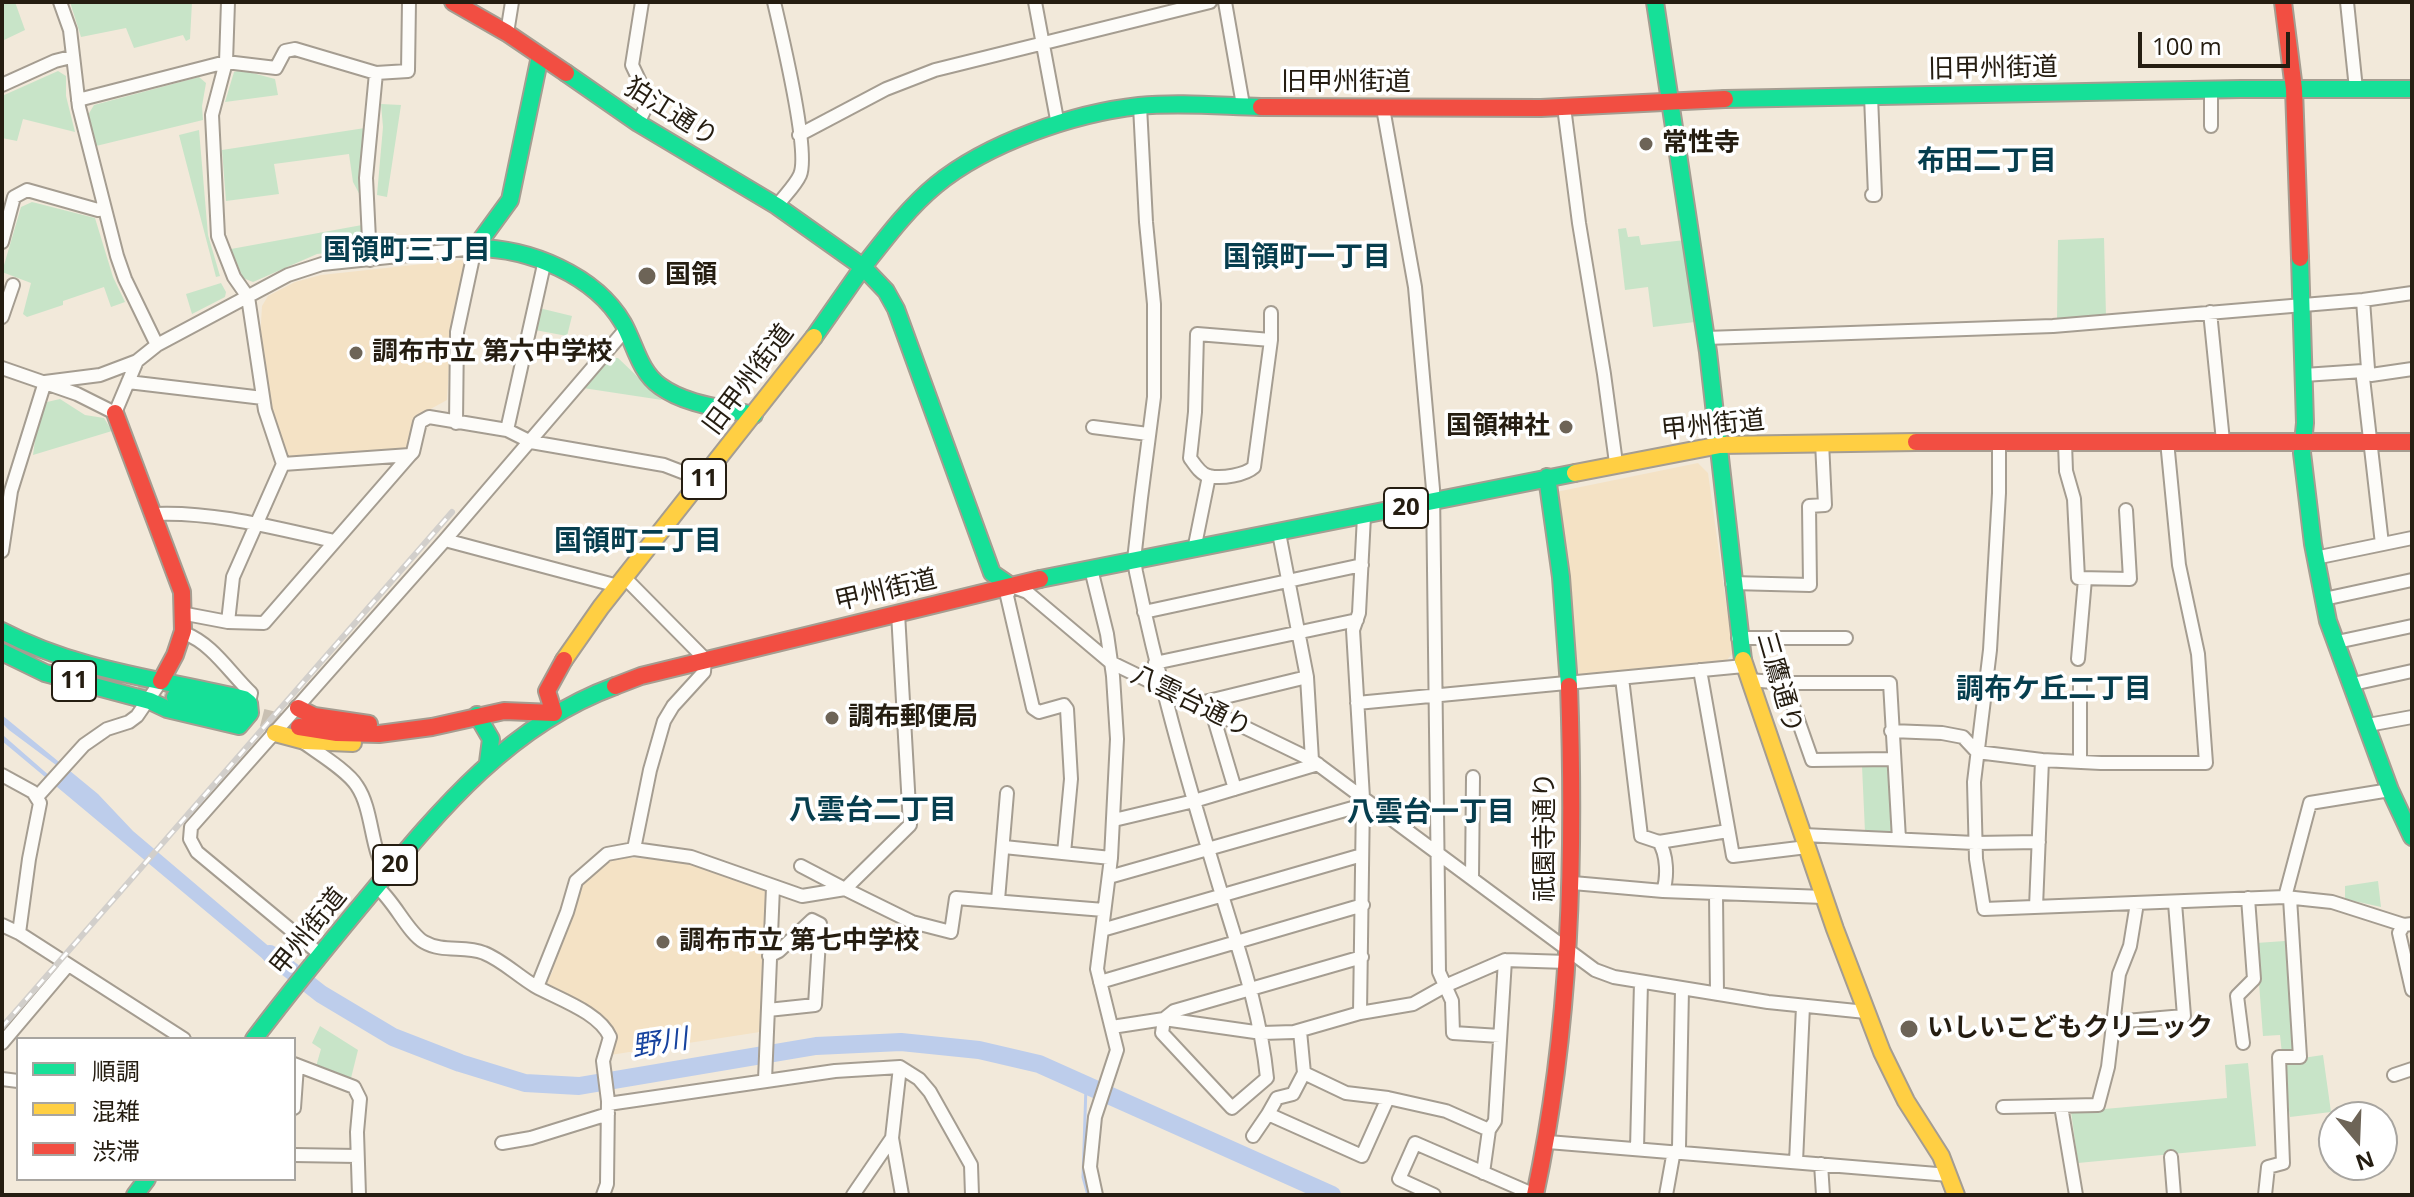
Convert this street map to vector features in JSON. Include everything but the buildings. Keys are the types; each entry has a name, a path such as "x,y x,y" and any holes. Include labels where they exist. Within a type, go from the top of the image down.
{"main road":[{"name":"狛江通り","path":"453,2 507,33 638,123 777,206 863,267 886,291 896,309 992,573 1019,589"},
{"name":"三鷹通り","path":"1655,2 1706,338 1730,533 1738,638 1746,673 1866,1012 1892,1076 1941,1156 1956,1195"},
{"path":"2283,2 2294,89 2304,375 2302,453 2315,558 2328,621 2390,790 2412,837"},
{"path":"475,248 510,200 540,56"},
{"name":"旧甲州街道","path":"554,713 547,691 559,667 754,415 863,267 937,184 959,168 1058,125 1140,106 1564,107 1777,97 2211,89 2412,89"},
{"path":"475,248 492,246 545,260 595,294 617,314 639,362 658,384 681,397 754,415"},
{"path":"115,413 178,576 186,614 180,649 161,681"},
{"name":"甲州街道","path":"257,1037 388,873 472,776 488,762 538,723 576,701 629,680 705,659 977,594 1019,589 1091,569 1432,503 1616,463 1720,445 1822,442 2412,442"},
{"name":"祇園寺通り","path":"1535,1195 1548,1142 1558,1075 1573,883 1569,684 1562,591 1547,477"},
{"name":"11","path":"3,642 123,674 222,693 250,713 239,726 156,698 45,673 3,642"},
{"path":"298,708 314,716 375,724 422,719 476,705 485,714 491,739 488,762"},
{"path":"275,733 391,733 485,714 554,713"}],"street":[{"path":"60,2 70,30 78,100 104,209 125,279 157,345"},
{"path":"228,2 226,62 212,115 218,236 225,258 248,297 263,398 283,464 233,577 228,622"},
{"path":"78,100 226,62 276,68 285,51 295,49 376,73 408,71 409,2"},
{"path":"507,33 512,2"},
{"path":"638,123 649,101 632,65 644,6 642,2"},
{"path":"774,2 789,65 801,174 777,206"},
{"path":"1035,2 1058,125"},
{"path":"799,135 886,89 935,70 1210,2"},
{"path":"1225,2 1243,105"},
{"path":"2347,2 2356,89"},
{"path":"2,85 71,57"},
{"path":"370,260 366,178 376,73"},
{"path":"2211,89 2211,126"},
{"path":"1871,96 1871,171 1875,195 1872,195"},
{"path":"1140,106 1154,304 1154,397 1134,560 1161,688 1236,942 1250,990 1262,1033 1267,1078 1232,1108 1162,1033 1164,1019 1174,1011 1250,990 1362,957"},
{"path":"1564,107 1616,463"},
{"path":"1383,108 1415,287 1424,371 1432,503 1439,972 1452,1001 1453,1033 1500,1036"},
{"path":"2,242 14,197 27,190 98,210 104,209"},
{"path":"45,382 82,379 137,361 157,345 288,275 322,264 475,248 457,332 456,423"},
{"path":"507,430 545,260"},
{"path":"2,317 13,285"},
{"path":"1706,338 2053,326 2363,300 2412,293"},
{"path":"2363,300 2367,338 2366,373 2363,378 2382,544"},
{"path":"2210,312 2223,441"},
{"path":"1271,313 1271,340 1254,467 1249,472 1209,476 1201,472 1190,458 1197,334 1271,340"},
{"path":"317,960 197,852 190,839 191,827 531,442 625,330"},
{"path":"2,368 77,394 115,413 137,361"},
{"path":"119,367 129,380 263,398"},
{"path":"2304,375 2363,371 2371,375 2412,369"},
{"path":"77,394 77,385 82,379"},
{"path":"2,551 11,491 45,382"},
{"path":"186,614 228,622 264,623 413,452 420,422 429,417 507,430 531,442 664,465 703,480"},
{"path":"1093,427 1148,434"},
{"path":"1891,731 1963,737 1977,752 2042,760 2206,763 2198,654 2179,565 2167,441"},
{"path":"1732,583 1810,585 1809,506 1825,505 1822,442"},
{"path":"1999,443 1990,650 1977,752 1975,843 1984,909 2287,897 2332,902 2408,925 2399,933 2412,990"},
{"path":"2065,443 2066,471 2074,499 2078,578 2130,579 2126,510"},
{"path":"283,464 410,455"},
{"path":"1194,550 1209,476"},
{"path":"153,514 171,513 257,524 334,541"},
{"path":"1360,1013 1363,801 1353,630 1357,620 1364,516"},
{"path":"1114,820 1194,801 1315,762 1307,677 1279,533"},
{"path":"2315,558 2412,538"},
{"path":"445,540 622,582 705,659 704,672 673,706 664,721 650,770 634,849"},
{"path":"1144,612 1362,565"},
{"path":"1091,569 1107,634 1117,739 1111,858 1097,969 1117,1050 1097,1113 1090,1167 1096,1195"},
{"path":"2078,659 2085,579"},
{"path":"2324,599 2412,580"},
{"path":"1019,589 1033,708 1039,712 1064,705 1067,709 1071,779 1064,853"},
{"name":"八雲台通り","path":"1019,589 1110,662 1315,762 1363,801 1472,878 1568,956 1595,970 1614,977 1682,989 1866,1012"},
{"path":"537,987 576,881 607,854 634,849 691,857 802,896 845,889 910,825 898,613"},
{"path":"1155,663 1357,620"},
{"path":"2337,642 2412,626"},
{"path":"184,633 197,638 212,650 251,693 242,706"},
{"path":"1738,638 1846,638"},
{"path":"1357,703 1700,670 1746,673 1785,683 1890,683 1899,839"},
{"path":"1700,670 1733,856 1805,841 1899,839 2039,842"},
{"path":"2353,684 2412,671"},
{"path":"1196,704 1307,677"},
{"path":"1622,678 1641,836 1659,842 1728,831"},
{"path":"37,797 84,745 107,729 129,722 156,698 161,681"},
{"path":"1785,683 1812,760 1893,759"},
{"path":"2080,683 2080,762"},
{"path":"1212,712 1235,789"},
{"path":"2368,725 2412,717"},
{"path":"301,735 356,783 366,805 380,864 388,873"},
{"path":"2036,907 2042,760"},
{"path":"2,775 37,797 40,803 19,933"},
{"path":"1472,878 1473,777"},
{"path":"2265,1195 2268,1167 2283,1163 2279,1057 2300,1057 2287,897 2310,803 2390,790"},
{"path":"998,900 1007,793"},
{"path":"1109,877 1363,801"},
{"path":"1659,842 1663,848 1666,882 1663,891"},
{"path":"1004,847 1111,858"},
{"path":"1102,930 1362,855"},
{"path":"801,866 912,922 951,932 956,898 1104,910"},
{"path":"1573,883 1716,894 1824,897"},
{"path":"377,887 399,910 417,937 426,943 440,949 482,952 537,987 572,1004 606,1029 610,1037 603,1061 608,1106 607,1184 603,1195"},
{"path":"765,1078 773,887"},
{"path":"1716,894 1717,994"},
{"path":"2243,1043 2237,996 2254,979 2248,898"},
{"path":"2003,1107 2098,1105 2108,1067 2119,974 2130,946 2137,903"},
{"path":"2114,1022 2184,1016 2175,903"},
{"path":"1100,982 1363,905"},
{"path":"768,1010 815,1005 820,924 812,920 779,951 769,956"},
{"path":"2,925 181,1037"},
{"path":"1112,1027 1164,1019 1262,1033 1300,1031 1360,1013 1413,1004 1445,986 1505,960 1568,956"},
{"path":"1483,1173 1489,1130 1495,1121 1505,960"},
{"path":"2,1043 68,965"},
{"path":"1637,1149 1641,982"},
{"path":"1666,1195 1673,1156 1679,1147 1682,989"},
{"path":"1796,1162 1803,1006"},
{"path":"1253,1136 1277,1098 1293,1094 1304,1073 1300,1031"},
{"path":"296,1065 358,1091 359,1195"},
{"path":"900,1067 892,1138 902,1195"},
{"path":"502,1143 531,1138 608,1106 765,1078 900,1067 919,1079 930,1092 971,1165 972,1195"},
{"path":"2394,1075 2412,1069"},
{"path":"1304,1073 1346,1093 1388,1098 1446,1111 1489,1130"},
{"path":"1268,1114 1362,1156 1388,1098"},
{"path":"2061,1106 2076,1195"},
{"path":"853,1195 892,1138"},
{"path":"1548,1142 1949,1175"},
{"path":"1434,1195 1399,1179 1415,1143 1535,1195"},
{"path":"296,1155 357,1156"},
{"path":"2171,1157 2174,1195"},
{"path":"1821,1164 1823,1195"}],"shaded area":[{"name":"調布市立 第六中学校","path":"465,261 451,332 447,400 416,417 407,450 293,459 287,455 269,406 260,340 262,306 268,296 295,282 321,275"},
{"path":"1698,463 1708,473 1733,653 1725,662 1575,676 1573,606 1556,492"},
{"name":"調布市立 第七中学校","path":"616,857 694,862 764,888 767,895 760,1032 610,1055 616,1032 574,997 546,983 553,971 551,964 572,919 573,904 586,880"}],"green space":[{"path":"2,2 15,2 25,30 2,41"},
{"path":"70,2 192,2 190,39 186,41 183,35 134,48 126,28 81,37"},
{"path":"241,70 275,79 278,95 225,102 234,72"},
{"path":"58,71 66,76 66,96 75,132 23,119 17,141 2,138 2,96"},
{"path":"199,77 206,83 203,120 96,146 88,115 94,105"},
{"path":"381,104 401,105 387,197 377,195 383,127"},
{"path":"365,128 363,201 353,182 349,154 274,164 279,194 226,201 222,150"},
{"path":"199,130 208,235 220,276 216,277 179,135"},
{"path":"32,202 95,218 113,277 125,302 111,307 104,287 27,317 23,314 31,283 2,272 21,207"},
{"path":"362,225 360,249 317,254 253,282 243,278 231,249"},
{"path":"1626,228 1628,237 1639,236 1641,245 1685,240 1695,322 1653,327 1648,287 1625,290 1618,229"},
{"path":"2104,238 2106,316 2057,320 2058,240"},
{"path":"221,283 225,297 192,314 186,294"},
{"path":"539,308 572,316 567,336 535,330"},
{"path":"607,358 618,358 662,400 583,388"},
{"path":"60,399 85,415 104,418 112,431 33,455 37,425 47,402"},
{"path":"1888,764 1892,833 1865,832 1862,766"},
{"path":"2378,881 2381,907 2345,899 2345,886"},
{"path":"2285,941 2293,1053 2282,1054 2280,1035 2263,1036 2256,943"},
{"path":"320,1026 358,1050 350,1082 315,1070 321,1049 312,1043"},
{"path":"2323,1055 2329,1101 2318,1101 2318,1114 2290,1117 2282,1061"},
{"path":"2248,1063 2256,1146 2078,1163 2071,1112 2227,1098 2225,1065"}],"water":[{"path":"2,715 98,794 133,831 292,966 285,975 2,741 2,729 4,736 51,777 60,768 9,730 2,723"}],"waterway":[{"name":"野川","path":"270,954 321,994 393,1037 460,1063 525,1083 579,1086 816,1046 901,1042 979,1050 1039,1064 1332,1195"},
{"path":"1086,1086 1083,1177 1088,1195"}],"tunnel":[{"path":"138,688 175,697"},
{"path":"236,711 299,727"}],"railway":[{"path":"2,1027 452,512"}],"traffic: fast":[{"path":"1655,2 1708,352 1743,660"},
{"path":"475,248 510,200 540,56"},
{"path":"566,73 638,123 777,206 863,267 814,337"},
{"path":"1725,99 2241,89 2412,89"},
{"path":"1011,586 992,573 896,309 886,291 863,267 906,214 936,185 980,156 1032,132 1087,115 1139,106 1261,107"},
{"path":"475,248 496,249 538,259 578,278 611,306 623,323 642,365 660,386 693,402 754,415"},
{"path":"2300,258 2305,423 2302,453 2313,544 2328,621 2390,790 2412,837"},
{"path":"1040,579 1575,473"},
{"path":"1547,477 1561,577 1569,686"},
{"path":"2,631 31,645 90,665 244,699 249,703 250,713 239,726 167,709 150,701 45,673 2,652"},
{"path":"256,1037 424,830 480,772 543,722 615,686"},
{"path":"175,697 235,710"},
{"path":"477,715 491,739 488,762"},
{"path":"135,1195 146,1181"}],"traffic: slow":[{"path":"564,660 601,607 814,337"},
{"path":"1575,473 1720,445 1916,442"},
{"path":"1743,660 1835,929 1882,1052 1906,1101 1941,1156 1956,1195"},
{"path":"275,733 305,741 353,743"}],"traffic: jam":[{"path":"453,2 507,33 566,73"},
{"path":"2283,2 2294,89 2300,258"},
{"path":"1261,107 1541,108 1725,99"},
{"path":"115,413 182,592 183,631 161,681"},
{"path":"1916,442 2412,442"},
{"path":"615,686 641,676 1040,579"},
{"path":"299,727 337,733 379,734 432,727 504,711 554,713 547,691 564,660"},
{"path":"1535,1195 1556,1069 1568,942 1571,814 1569,686"},
{"path":"298,708 314,716 369,724"}],"place":[{"name":"常性寺","path":"1646,144"},
{"name":"国領","path":"647,276"},
{"name":"調布市立 第六中学校","path":"356,353"},
{"name":"国領神社","path":"1566,427"},
{"name":"調布郵便局","path":"832,718"},
{"name":"調布市立 第七中学校","path":"663,942"},
{"name":"いしいこどもクリニック","path":"1909,1029"}],"district":[{"name":"布田二丁目","path":"1987,162"},
{"name":"国領町三丁目","path":"407,251"},
{"name":"国領町一丁目","path":"1307,258"},
{"name":"国領町二丁目","path":"638,542"},
{"name":"調布ケ丘二丁目","path":"2054,690"},
{"name":"八雲台二丁目","path":"873,811"},
{"name":"八雲台一丁目","path":"1431,813"}]}
